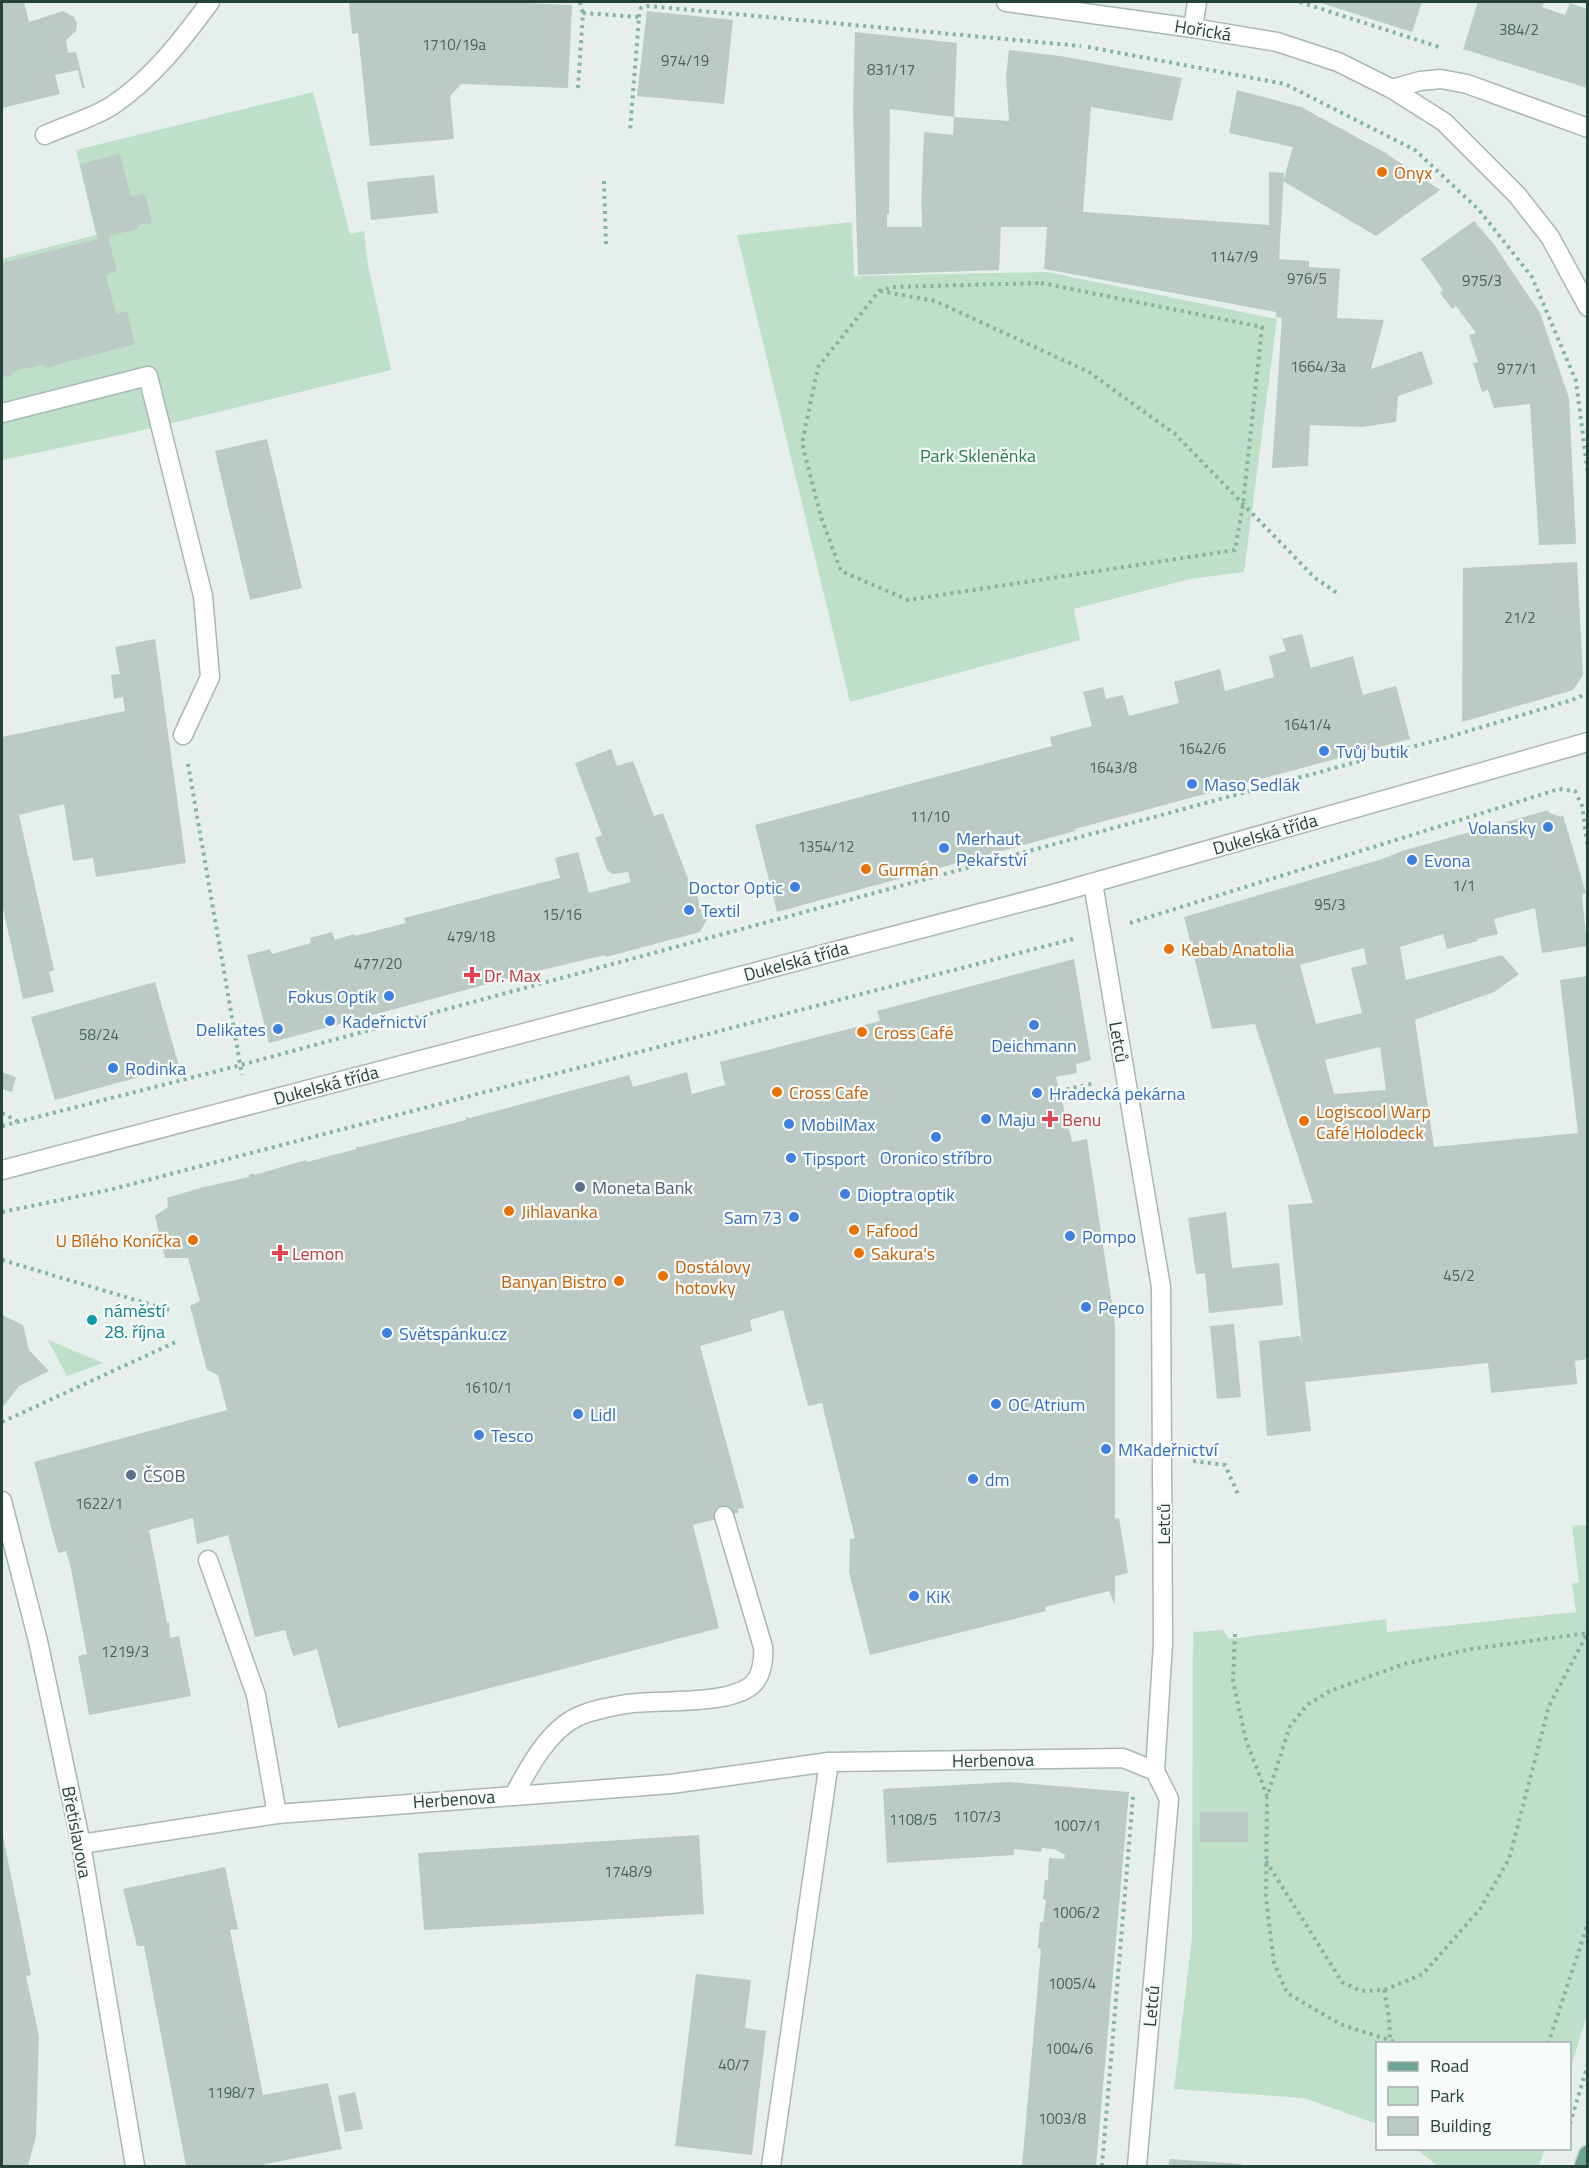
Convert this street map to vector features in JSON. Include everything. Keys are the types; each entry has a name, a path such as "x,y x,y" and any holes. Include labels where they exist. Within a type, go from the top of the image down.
{"main road":[{"path":"1584,2166 1587,2156"}],"street":[{"path":"45,135 111,106 145,80 181,41 210,2"},
{"name":"Hořická","path":"1006,2 1277,42 1338,62 1392,89 1444,122 1517,195 1550,237 1587,307"},
{"path":"1192,28 1197,2"},
{"path":"1392,89 1420,81 1441,80 1467,84 1587,128"},
{"path":"2,412 148,376 203,596 210,678 183,735"},
{"name":"Dukelská třída","path":"2,1170 1093,883 1587,742"},
{"name":"Letců","path":"1093,883 1161,1287 1163,1643 1155,1771 1168,1799 1137,2166"},
{"name":"Břetislavova","path":"2,1502 38,1641 81,1844 135,2166"},
{"path":"514,1795 528,1768 554,1735 575,1718 599,1709 627,1704 715,1698 735,1693 752,1685 760,1672 764,1658 763,1647 724,1516"},
{"path":"208,1560 256,1695 277,1814"},
{"name":"Herbenova","path":"81,1844 277,1814 671,1784 829,1762 1123,1758 1155,1771"},
{"path":"771,2166 829,1762"}],"path":[{"path":"578,88 583,13 580,2"},
{"path":"630,131 640,8 648,6 1087,47 1285,84 1415,150 1479,210 1532,277 1576,381 1587,455 1587,475"},
{"path":"583,13 639,18"},
{"path":"604,181 606,245"},
{"path":"1041,283 1262,327 1243,504 1235,550 908,600 841,571 821,518 802,443 818,367 879,291 892,286 1041,283"},
{"path":"879,291 935,301 1089,372 1175,434 1315,578 1340,595"},
{"path":"2,1126 241,1065 1445,738 1572,700 1587,693"},
{"path":"183,735 241,1065 246,1106"},
{"path":"2,1212 109,1190 1100,932 1559,789 1575,791 1582,806 1587,848"},
{"path":"2,1113 18,1122"},
{"path":"2,1260 169,1310"},
{"path":"2,1422 178,1341"},
{"path":"1225,1465 1238,1494"},
{"path":"1397,2042 1340,2024 1287,1993 1274,1964 1266,1898 1267,1797 1290,1726 1307,1705 1330,1691 1404,1664 1471,1649 1587,1633"},
{"path":"1266,1861 1342,1982 1361,1991 1384,1990 1423,1974 1480,1909 1509,1859 1549,1706 1587,1633"},
{"path":"1235,1634 1233,1681 1246,1740 1267,1797"},
{"path":"1102,2166 1135,1763"},
{"path":"1548,2042 1587,1923"},
{"path":"1384,1990 1390,2040"},
{"path":"1571,2117 1587,2064"}],"green space":[{"path":"313,92 350,234 364,231 368,265 391,370 131,433 2,460 2,259 96,235 76,150"},
{"name":"Park Skleněnka","path":"852,222 854,276 1047,272 1277,319 1244,572 1190,579 1074,609 1080,640 850,702 737,235"},
{"path":"48,1340 103,1363 67,1376"},
{"path":"1587,1525 1588,2012 1571,2067 1571,2042 1376,2042 1376,2124 1304,2098 1174,2089 1192,1937 1193,1632 1223,1630 1229,1639 1386,1619 1387,1632 1576,1612 1572,1584 1579,1582 1572,1526"},
{"path":"1417,2150 1545,2150 1539,2166 1438,2166"}],"building":[{"path":"2,2 24,2 29,22 63,11 74,17 77,24 76,31 66,40 68,53 76,52 85,88 82,88 78,70 55,75 60,94 2,108"},
{"path":"499,2 572,5 568,88 461,84 450,96 454,139 370,146 358,33 352,34 349,3"},
{"path":"1318,2 1422,2 1412,32"},
{"path":"1478,2 1544,2 1542,7 1565,15 1570,3 1587,9 1587,88 1463,49"},
{"path":"647,11 733,20 724,104 637,96"},
{"path":"855,32 957,43 954,117 1009,121 1006,77 1009,50 1060,56 1182,78 1172,121 1091,107 1083,212 1269,225 1269,172 1284,173 1279,259 1309,261 1309,267 1340,269 1337,318 1384,320 1371,369 1422,351 1433,384 1398,396 1396,422 1362,427 1310,425 1308,466 1272,468 1282,318 1276,317 1276,312 1044,269 1047,227 1001,227 999,270 858,275 853,110","holes":["890,109 954,117 953,135 924,132 922,227 887,227"]},
{"path":"1237,90 1301,107 1384,152 1440,190 1376,236 1283,181 1293,147 1229,133"},
{"path":"120,154 131,197 145,194 152,223 138,225 138,229 108,236 117,271 106,275 116,314 127,311 135,344 45,368 44,364 12,372 12,376 2,377 2,263 98,239 80,164"},
{"path":"434,175 438,213 371,220 367,182"},
{"path":"1474,221 1493,243 1540,313 1569,398 1576,544 1539,545 1530,404 1494,408 1488,390 1482,392 1473,363 1478,362 1469,335 1476,333 1456,306 1452,309 1440,293 1443,290 1421,259"},
{"path":"267,439 302,588 250,600 215,451"},
{"path":"1577,562 1583,675 1573,690 1462,722 1463,568"},
{"path":"1302,634 1311,668 1353,656 1363,695 1396,686 1410,739 777,912 755,825 1052,746 1050,737 1092,726 1083,692 1103,687 1106,699 1123,695 1129,716 1179,703 1174,682 1220,669 1225,691 1274,677 1269,656 1286,651 1282,639"},
{"path":"155,639 186,863 96,877 93,858 73,861 64,804 19,815 54,970 49,972 54,992 23,999 2,904 2,737 125,711 123,697 114,699 111,675 120,674 115,647"},
{"path":"611,749 617,766 633,761 654,816 663,813 693,892 696,891 702,915 705,915 706,921 700,932 606,957 605,955 521,975 269,1043 247,955 270,949 272,954 311,943 310,938 332,932 335,940 354,934 355,936 406,923 404,918 560,878 555,858 578,852 589,893 631,882 628,872 613,874 607,870 595,838 602,835 575,763"},
{"path":"1549,810 1548,812 1561,817 1563,815 1586,893 1582,894 1587,946 1542,953 1535,908 1494,919 1498,934 1477,939 1478,941 1447,949 1443,934 1400,947 1406,980 1502,955 1519,974 1494,992 1415,1020 1434,1147 1578,1133 1560,980 1587,976 1587,1359 1575,1361 1577,1384 1491,1393 1488,1363 1305,1382 1311,1431 1267,1436 1259,1341 1300,1336 1302,1346 1288,1205 1313,1203 1255,1024 1212,1029 1184,917 1379,860 1405,850","holes":["1364,948 1367,964 1351,968 1362,1013 1316,1024 1300,965","1380,1047 1386,1090 1334,1094 1325,1060"]},
{"path":"1074,959 1091,1060 1076,1064 1077,1073 1056,1077 1072,1142 1087,1139 1115,1325 1115,1519 1119,1518 1128,1573 1115,1576 1115,1605 1109,1591 1045,1607 1046,1611 870,1655 849,1572 850,1539 855,1538 822,1403 808,1406 783,1310 750,1320 752,1331 700,1346 744,1508 738,1509 738,1513 693,1525 719,1628 338,1728 317,1649 293,1656 285,1630 255,1637 228,1535 197,1544 193,1518 149,1530 167,1622 169,1622 170,1638 179,1636 191,1696 89,1715 78,1656 87,1654 71,1569 66,1551 58,1553 34,1462 227,1410 218,1375 207,1370 190,1306 200,1301 188,1258 165,1258 155,1216 168,1207 167,1198 249,1177 253,1173 254,1175 306,1160 307,1162 356,1149 356,1147 466,1120 466,1117 470,1118 629,1075 633,1087 687,1072 692,1094 725,1085 720,1062 880,1021 877,1011"},
{"path":"155,982 179,1066 55,1100 31,1017"},
{"path":"2,1072 16,1077 12,1092 2,1089"},
{"path":"1226,1212 1232,1268 1279,1263 1283,1305 1209,1313 1205,1273 1196,1274 1188,1218"},
{"path":"2,1315 23,1325 29,1350 49,1371 19,1386 2,1408"},
{"path":"1234,1324 1241,1397 1217,1399 1210,1326"},
{"path":"1010,1782 1129,1792 1096,2166 1022,2166 1041,1949 1038,1948 1040,1922 1043,1922 1046,1900 1043,1899 1045,1880 1048,1880 1049,1858 1064,1859 1065,1855 1054,1849 1042,1848 1041,1852 1014,1849 1014,1855 887,1863 883,1789"},
{"path":"1200,1812 1248,1812 1248,1842 1200,1842"},
{"path":"2,1831 31,1975 26,1976 39,2036 36,2136 28,2166 2,2166"},
{"path":"699,1835 704,1914 424,1930 418,1853"},
{"path":"225,1867 238,1929 230,1930 263,2095 328,2083 342,2149 256,2166 186,2166 144,1946 137,1946 123,1889"},
{"path":"696,1974 751,1980 745,2028 766,2031 752,2155 675,2146"},
{"path":"355,2092 363,2129 345,2132 338,2096"},
{"path":"1170,2159 1241,2164 1241,2166 1168,2166"}],"place":[{"name":"Onyx","path":"1382,172"},
{"name":"Tvůj butik","path":"1324,751"},
{"name":"Maso Sedlák","path":"1192,784"},
{"name":"Volansky","path":"1548,827"},
{"name":"Merhaut Pekařství","path":"944,848"},
{"name":"Evona","path":"1412,860"},
{"name":"Gurmán","path":"866,869"},
{"name":"Doctor Optic","path":"795,887"},
{"name":"Textil","path":"689,910"},
{"name":"Kebab Anatolia","path":"1169,949"},
{"name":"Dr. Max","path":"472,975"},
{"name":"Fokus Optik","path":"389,996"},
{"name":"Kadeřnictví","path":"330,1021"},
{"name":"Deichmann","path":"1034,1025"},
{"name":"Delikates","path":"278,1029"},
{"name":"Cross Café","path":"862,1032"},
{"name":"Rodinka","path":"113,1068"},
{"name":"Cross Cafe","path":"777,1092"},
{"name":"Hradecká pekárna","path":"1037,1093"},
{"name":"Maju","path":"986,1119"},
{"name":"Benu","path":"1050,1119"},
{"name":"Logiscool Warp Café Holodeck","path":"1304,1121"},
{"name":"MobilMax","path":"789,1124"},
{"name":"Oronico stříbro","path":"936,1137"},
{"name":"Tipsport","path":"791,1158"},
{"name":"Moneta Bank","path":"580,1187"},
{"name":"Dioptra optik","path":"845,1194"},
{"name":"Jihlavanka","path":"509,1211"},
{"name":"Sam 73","path":"794,1217"},
{"name":"Fafood","path":"854,1230"},
{"name":"Pompo","path":"1070,1236"},
{"name":"U Bílého Koníčka","path":"193,1240"},
{"name":"Lemon","path":"280,1253"},
{"name":"Sakura's","path":"859,1253"},
{"name":"Dostálovy hotovky","path":"663,1276"},
{"name":"Banyan Bistro","path":"619,1281"},
{"name":"Pepco","path":"1086,1307"},
{"name":"náměstí 28. října","path":"92,1320"},
{"name":"Světspánku.cz","path":"387,1333"},
{"name":"OC Atrium","path":"996,1404"},
{"name":"Lidl","path":"578,1414"},
{"name":"Tesco","path":"479,1435"},
{"name":"MKadeřnictví","path":"1106,1449"},
{"name":"ČSOB","path":"131,1475"},
{"name":"dm","path":"973,1479"},
{"name":"KiK","path":"914,1596"}]}
